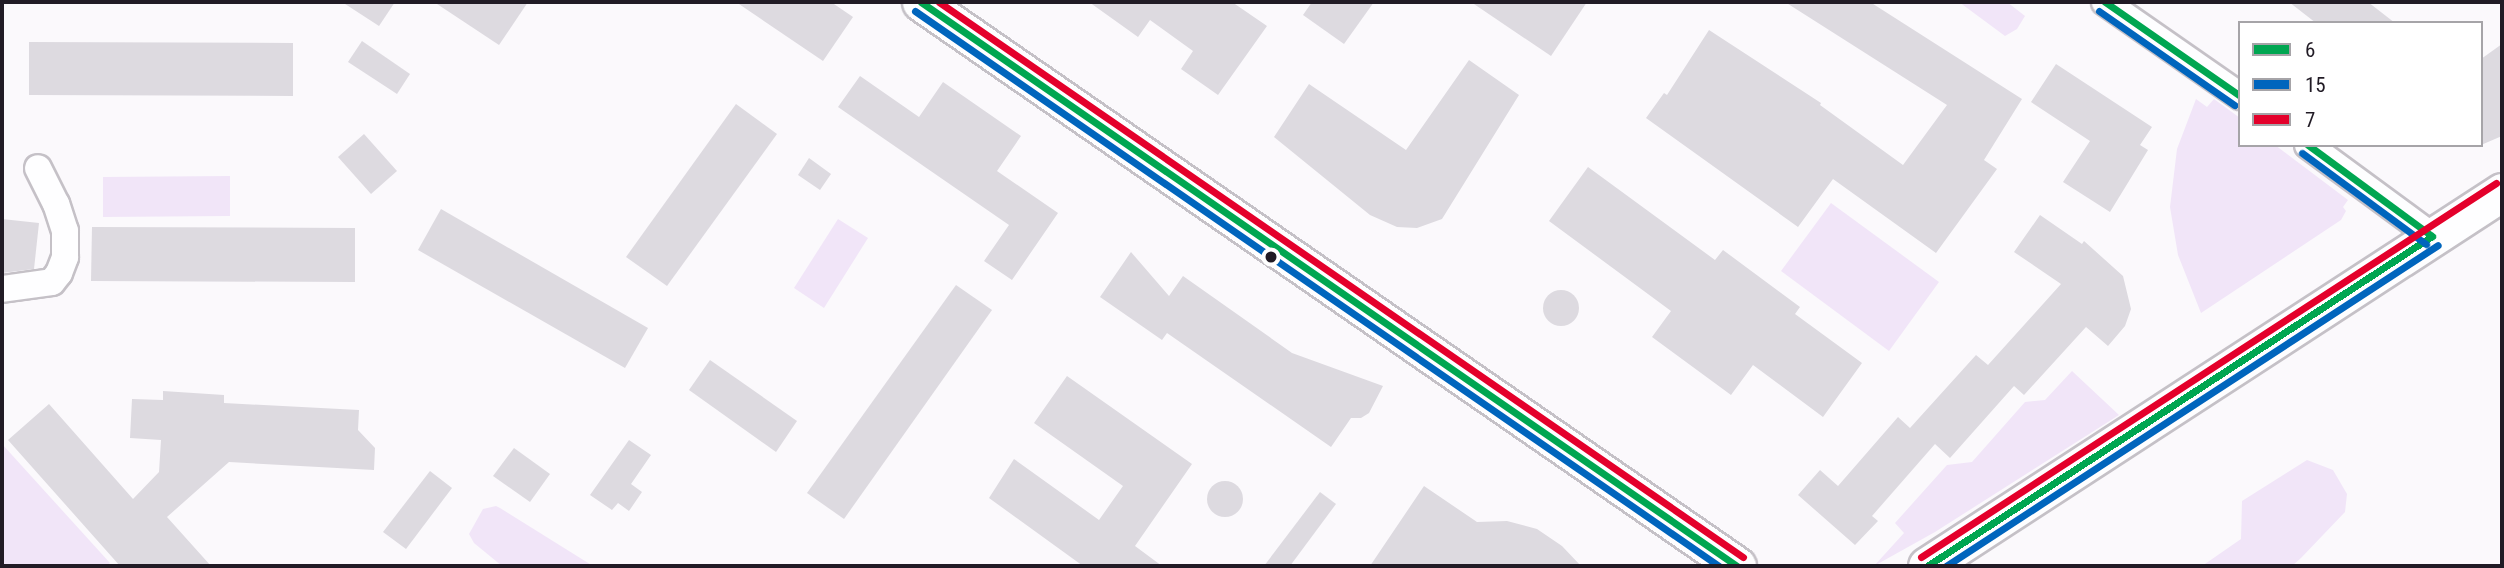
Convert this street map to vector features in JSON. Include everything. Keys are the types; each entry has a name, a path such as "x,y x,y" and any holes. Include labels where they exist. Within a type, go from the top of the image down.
{"main road":[{"path":"921,2 1737,566"},
{"path":"1927,566 2502,191"}],"street":[{"path":"2105,2 2238,95"},
{"path":"2311,147 2432,236"},
{"path":"2,289 52,282 65,257 65,231 56,204 38,168"}],"shaded area":[{"path":"1959,2 2007,2 2025,16 2017,29 2005,36"},
{"path":"2196,99 2207,107 2214,99 2238,117 2238,147 2278,147 2348,200 2343,207 2346,211 2341,220 2201,313 2178,255 2170,207 2177,149"},
{"path":"230,176 230,216 103,217 103,177"},
{"path":"1831,203 1939,282 1889,351 1781,271"},
{"path":"838,219 868,238 824,308 794,288"},
{"path":"2072,371 2119,415 1935,532 1874,566 1904,533 1895,523 1947,465 1972,462 2025,402 2045,400"},
{"path":"2,444 110,563 107,566 2,566"},
{"path":"2307,460 2333,470 2347,494 2345,512 2301,558 2292,566 2202,566 2241,539 2242,501"},
{"path":"496,506 593,566 502,566 474,543 469,534 483,509"}],"building":[{"path":"342,2 395,2 379,26"},
{"path":"434,2 528,2 499,45"},
{"path":"736,2 831,2 853,17 823,61"},
{"path":"1089,2 1232,2 1267,26 1218,95 1181,69 1193,51 1150,20 1138,37"},
{"path":"1312,2 1374,2 1344,44 1303,15"},
{"path":"1471,2 1587,2 1551,56"},
{"path":"1785,2 1870,2 2022,99 1984,160 1997,169 1936,253 1833,179 1798,227 1646,118 1664,93 1667,95 1709,30 1821,103 1820,105 1903,165 1947,105"},
{"path":"2289,2 2368,2 2392,21 2313,21"},
{"path":"362,41 410,74 397,94 348,62"},
{"path":"29,42 293,43 293,96 29,95"},
{"path":"2502,44 2502,136 2483,144 2483,58"},
{"path":"1469,60 1519,95 1442,219 1417,228 1397,227 1370,215 1274,137 1309,84 1406,150"},
{"path":"2056,64 2152,127 2140,145 2148,150 2110,212 2063,182 2090,141 2031,102"},
{"path":"860,76 919,117 943,82 1021,136 997,171 1058,213 1012,280 984,261 1009,225 838,107"},
{"path":"736,104 777,134 667,286 626,257"},
{"path":"364,134 397,171 371,194 338,157"},
{"path":"809,158 831,174 820,190 798,175"},
{"path":"1588,167 1715,260 1723,250 1800,307 1795,314 1862,363 1823,417 1753,365 1731,395 1652,337 1671,311 1549,221"},
{"path":"441,209 648,328 625,368 418,250"},
{"path":"2040,215 2082,244 2084,241 2123,276 2131,309 2125,326 2108,346 2086,327 2024,395 2014,386 1950,458 1935,444 1872,516 1878,521 1855,545 1798,495 1820,470 1838,486 1898,417 1910,428 1976,355 1988,365 2061,284 2014,252"},
{"path":"2,219 39,223 34,269 2,273"},
{"path":"92,227 355,228 355,282 91,281"},
{"path":"1131,252 1169,296 1183,276 1292,353 1383,386 1369,413 1361,418 1351,418 1331,447 1167,333 1162,340 1100,297"},
{"path":"956,285 992,310 844,519 807,493"},
{"path":"1561,290 1573,296 1579,308 1573,320 1561,326 1549,320 1543,308 1549,296"},
{"path":"710,360 797,421 776,452 689,390"},
{"path":"1067,376 1192,464 1135,546 1162,566 1083,566 989,498 1014,459 1099,520 1123,486 1034,423"},
{"path":"163,391 224,395 224,403 359,410 358,430 375,448 374,470 229,462 167,517 211,566 120,566 8,440 49,404 133,499 159,472 161,440 130,438 132,399 163,400"},
{"path":"629,440 651,455 631,484 642,492 629,511 618,503 612,510 590,495"},
{"path":"514,448 550,474 530,502 493,476"},
{"path":"430,471 452,488 406,549 383,532"},
{"path":"1225,481 1238,486 1243,499 1238,512 1225,517 1212,512 1207,499 1212,486"},
{"path":"1424,486 1477,522 1507,521 1537,529 1562,546 1581,566 1370,566"},
{"path":"1320,492 1336,504 1290,566 1264,566"}],"transit line":[{"name":"6","path":"921,2 1737,566"},
{"name":"7","path":"939,2 1743,557"},
{"name":"6","path":"2105,2 2238,95"},
{"name":"15","path":"915,11 1719,566"},
{"name":"15","path":"2099,11 2234,105"},
{"name":"6","path":"2311,147 2432,236"},
{"name":"15","path":"2302,153 2426,244"},
{"name":"7","path":"1921,557 2496,183"},
{"name":"6","path":"1927,566 2432,236"},
{"name":"15","path":"1946,566 2438,245"}]}
